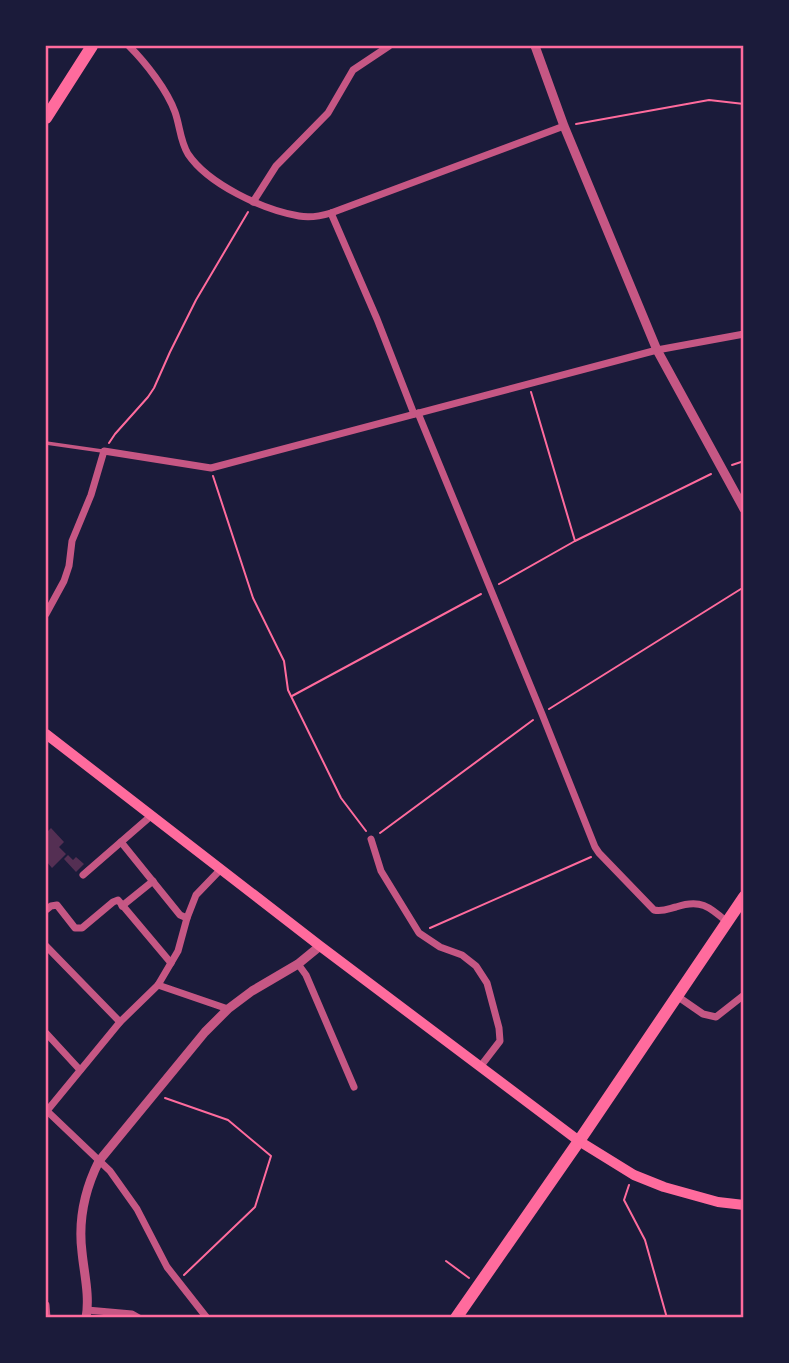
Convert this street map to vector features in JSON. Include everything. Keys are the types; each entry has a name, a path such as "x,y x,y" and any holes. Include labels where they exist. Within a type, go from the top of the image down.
{"main road":[{"path":"46,112 92,46"},
{"path":"46,734 320,946 579,1141 634,1175 664,1187 718,1202 744,1205"},
{"path":"456,1318 744,897"}],"street":[{"path":"130,46 167,95 175,110 186,151 192,160 211,178 253,202 299,216 319,217 331,213 564,126"},
{"path":"253,202 276,166 328,113 353,70 389,46"},
{"path":"535,46 564,126 657,350 744,509"},
{"path":"331,213 542,714 594,847 654,910 660,912 692,903 700,904 712,909 727,922"},
{"path":"46,614 64,581 72,541 91,495 104,452 211,468 657,350 744,334"},
{"path":"83,875 152,816"},
{"path":"372,839 381,872 419,933 440,947 462,955 476,966 487,984 499,1027 500,1041 480,1067"},
{"path":"121,842 180,915 187,918"},
{"path":"207,1318 163,1259 136,1209 110,1171 46,1111 120,1022 158,985 178,951 196,895 220,869"},
{"path":"122,906 153,881"},
{"path":"46,910 57,905 75,928 82,928 118,900 171,963"},
{"path":"46,946 120,1022"},
{"path":"139,1318 132,1314 86,1314 81,1218 89,1185 99,1161 205,1032 228,1009 252,991 298,964 320,946"},
{"path":"298,964 306,975 354,1087"},
{"path":"158,985 228,1009"},
{"path":"677,996 703,1014 716,1017 744,995"},
{"path":"46,1033 80,1070"},
{"path":"46,1305 47,1318"}],"lane":[{"path":"46,443 104,452"}],"path":[{"path":"564,126 709,100 744,104"},
{"path":"104,452 115,433 154,388 196,300 253,202"},
{"path":"528,384 575,541"},
{"path":"291,696 575,541 721,469 744,461"},
{"path":"211,468 253,598 284,661 288,690 341,798 372,839 542,714 744,587"},
{"path":"419,933 598,853"},
{"path":"155,1092 169,1101 228,1120 271,1157 255,1207 178,1281"},
{"path":"634,1175 624,1200 645,1240 667,1318"},
{"path":"446,1261 478,1285"}],"building":[{"path":"51,828 64,842 59,847 66,854 52,868 46,861 46,833"},
{"path":"68,855 73,860 76,857 84,864 76,872 64,859"}]}
